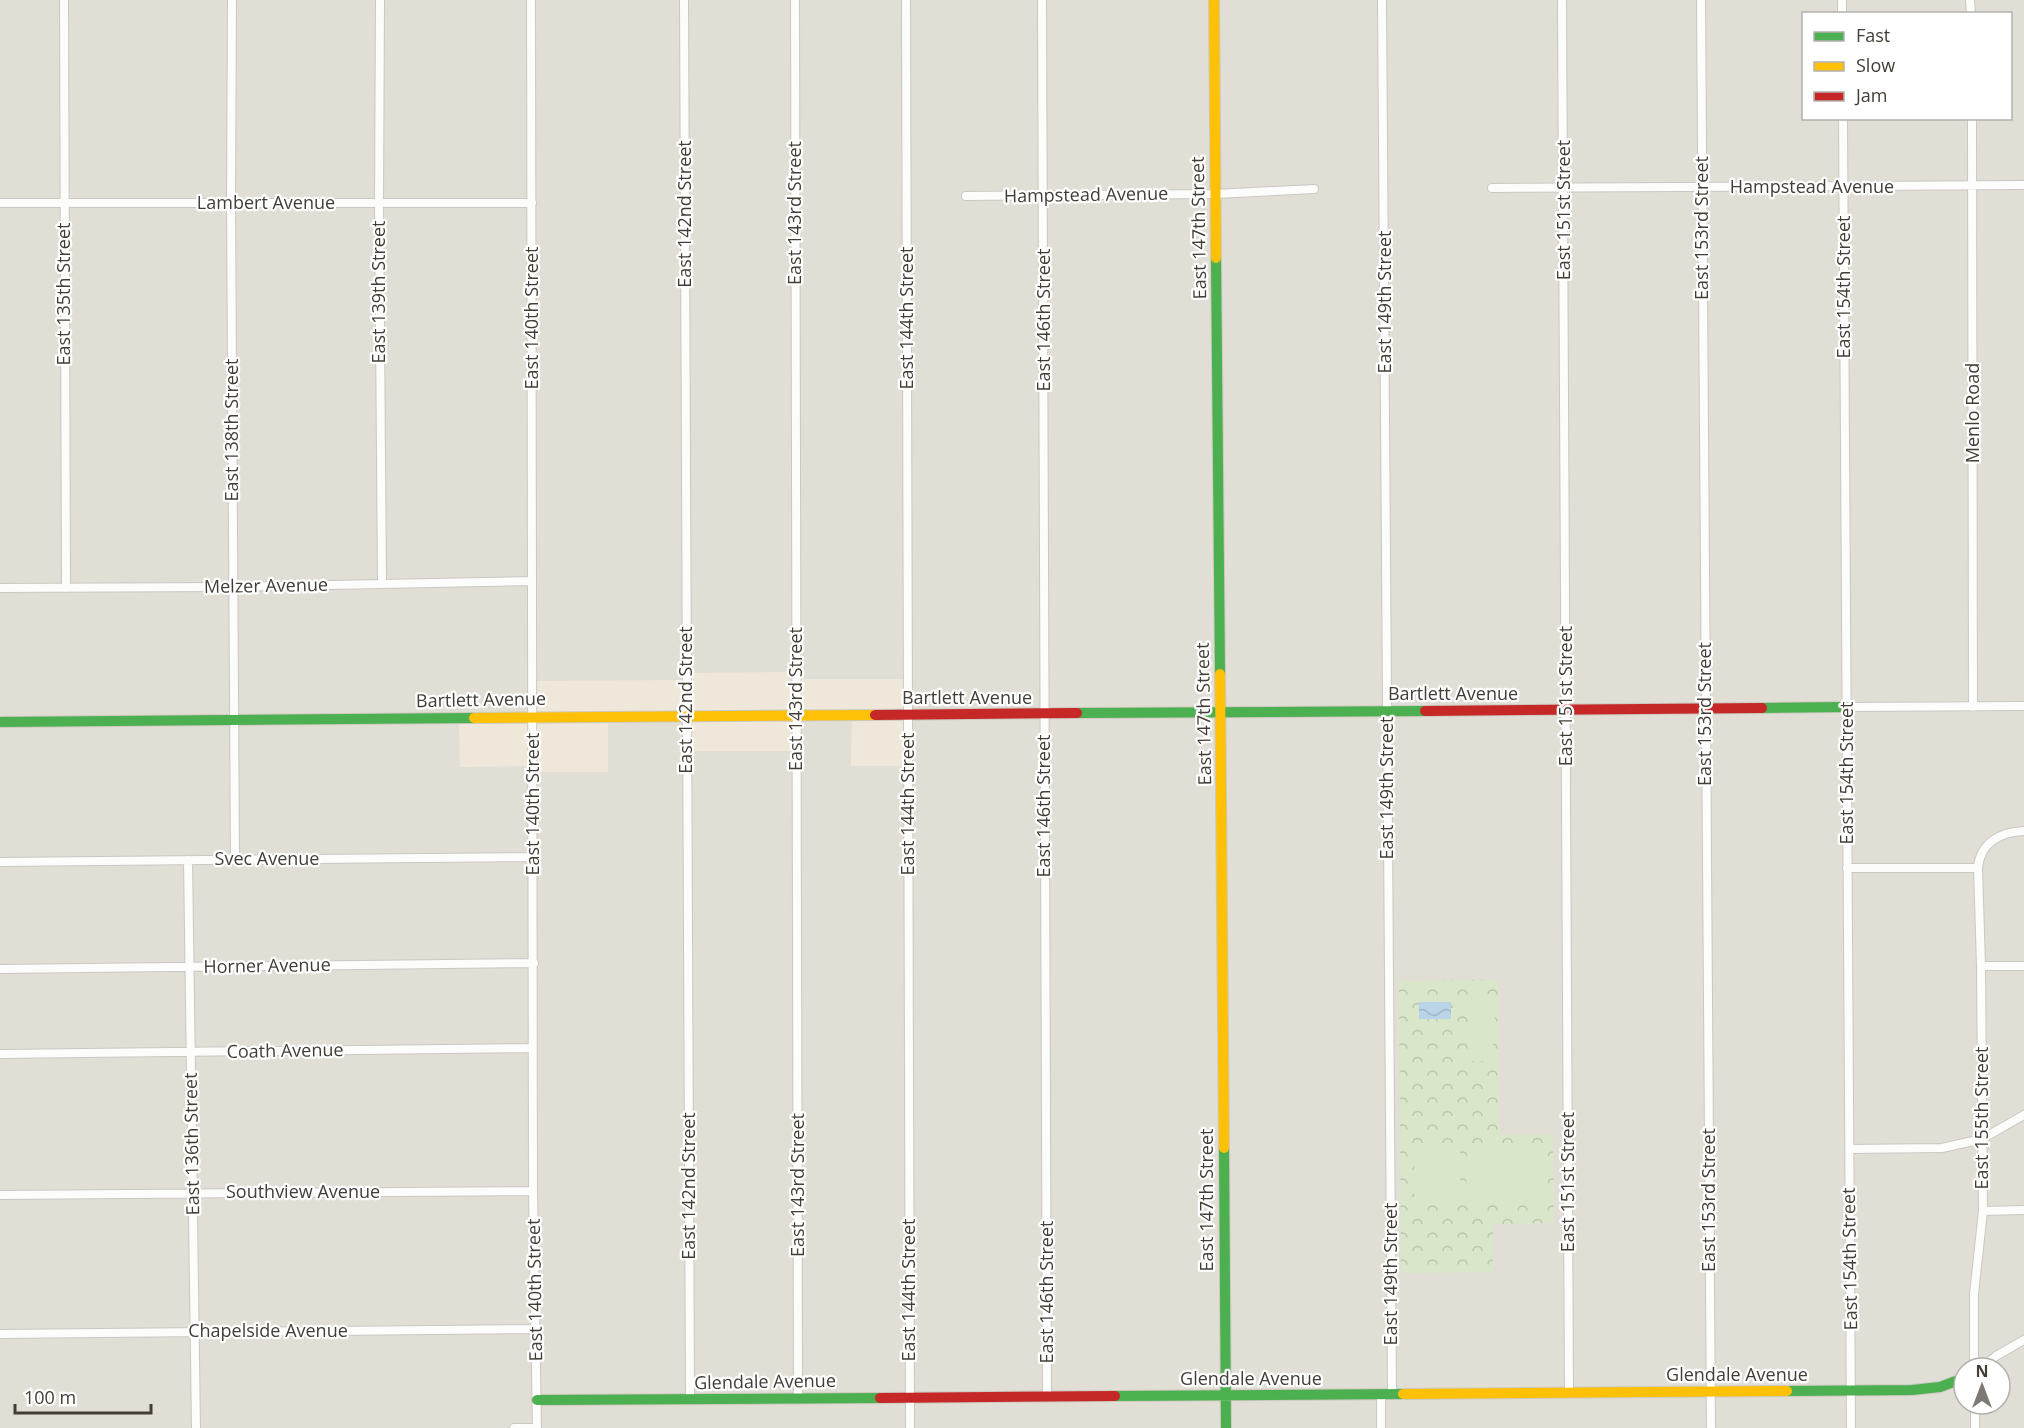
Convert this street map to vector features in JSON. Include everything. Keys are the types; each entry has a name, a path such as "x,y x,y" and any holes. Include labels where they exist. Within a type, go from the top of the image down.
{"street":[{"name":"East 135th Street","path":"64,0 66,588"},
{"name":"East 138th Street","path":"232,0 235,860"},
{"name":"East 139th Street","path":"380,0 378,203 382,584"},
{"name":"East 140th Street","path":"531,0 533,1191 537,1428"},
{"name":"East 142nd Street","path":"684,0 690,1399"},
{"name":"East 143rd Street","path":"795,0 798,1398"},
{"name":"East 144th Street","path":"906,0 910,1428"},
{"name":"East 146th Street","path":"1042,0 1047,1396"},
{"name":"East 147th Street","path":"1214,0 1226,1428"},
{"name":"East 149th Street","path":"1381,1428 1387,1395 1387,711 1382,0"},
{"name":"East 151st Street","path":"1562,0 1569,1393"},
{"name":"East 153rd Street","path":"1701,0 1711,1428"},
{"name":"East 154th Street","path":"1843,120 1851,1428"},
{"name":"Menlo Road","path":"1972,120 1973,707"},
{"name":"Hampstead Avenue","path":"1492,188 2024,185"},
{"name":"Hampstead Avenue","path":"966,196 1215,194 1314,189"},
{"name":"Lambert Avenue","path":"0,203 532,203"},
{"name":"Melzer Avenue","path":"0,588 234,587 532,580"},
{"name":"Bartlett Avenue","path":"0,722 2024,706"},
{"path":"1847,868 1978,868 1979,856 1989,842 2003,834 2024,831"},
{"name":"Svec Avenue","path":"0,862 533,857"},
{"name":"East 136th Street","path":"188,860 196,1428"},
{"name":"East 155th Street","path":"1974,1356 1974,1294 1983,1211 1978,868"},
{"name":"Horner Avenue","path":"0,969 534,963"},
{"path":"1981,966 2024,966"},
{"name":"Coath Avenue","path":"0,1054 533,1048"},
{"path":"1849,1149 1942,1148 1982,1139 2024,1115"},
{"name":"Southview Avenue","path":"0,1194 533,1191"},
{"path":"1983,1211 2024,1210"},
{"name":"Chapelside Avenue","path":"0,1334 536,1329"},
{"path":"1996,1356 2024,1340"},
{"name":"Glendale Avenue","path":"537,1400 1912,1390 1940,1387 1952,1382"},
{"path":"514,1428 537,1428"}],"shaded area":[{"path":"0,0 2024,0 2024,1428 0,1428"},
{"path":"796,672 797,679 908,679 908,766 851,766 852,715 796,715 796,751 687,751 686,715 608,715 608,772 533,772 532,766 460,767 459,716 532,715 532,681 686,680 686,673"}],"green space":[{"path":"1498,980 1499,1134 1553,1134 1554,1223 1493,1224 1493,1272 1401,1273 1399,981"},
{"path":"1472,994 1494,994 1495,1025 1472,1026"},
{"path":"1493,1029 1493,1061 1472,1061 1472,1030"},
{"path":"1415,1150 1460,1151 1460,1200 1414,1199"},
{"path":"1467,1151 1548,1151 1548,1198 1466,1200"}],"water":[{"path":"1419,1002 1451,1002 1451,1019 1419,1019"}],"traffic: fast":[{"path":"1216,258 1220,674"},
{"path":"1762,708 1846,707"},
{"path":"1077,713 1425,711"},
{"path":"0,722 474,718"},
{"path":"1224,1148 1226,1428"},
{"path":"1787,1391 1912,1390 1940,1387 1952,1382"},
{"path":"1115,1396 1403,1394"},
{"path":"537,1400 880,1398"}],"traffic: slow":[{"path":"1214,0 1216,258"},
{"path":"1220,674 1224,1148"},
{"path":"474,718 875,715"},
{"path":"1403,1394 1787,1391"}],"traffic: jam":[{"path":"1425,711 1762,708"},
{"path":"875,715 1077,713"},
{"path":"880,1398 1115,1396"}]}
